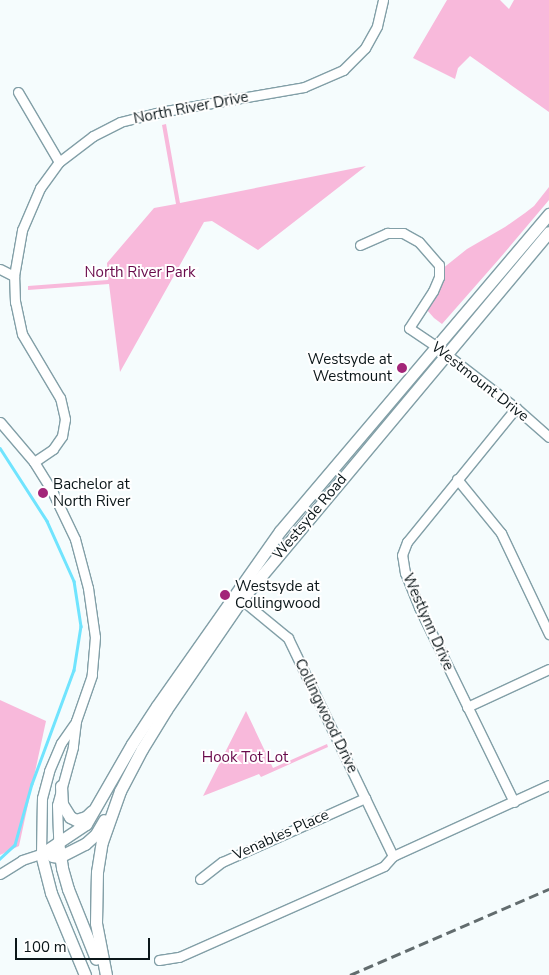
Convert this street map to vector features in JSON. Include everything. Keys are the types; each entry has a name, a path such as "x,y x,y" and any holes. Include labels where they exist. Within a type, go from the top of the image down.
{"main road":[{"name":"Westsyde Road","path":"104,975 96,923 96,890 102,842 120,791 166,710 280,531 549,214"},
{"name":"Westsyde Road","path":"40,854 86,824 98,807 132,744 238,597 549,232"},
{"path":"61,786 62,804 70,817 76,820 86,817 98,807"},
{"path":"85,975 51,894 40,854 60,857 85,844 96,834 120,791"},
{"path":"58,842 68,889 104,975"}],"street":[{"name":"North River Drive","path":"34,462 53,448 62,436 65,418 60,398 22,334 15,302 14,276 22,230 40,188 59,162 92,136 120,122 160,112 304,87 343,70 366,48 377,26 384,0"},
{"path":"18,92 59,162"},
{"name":"Westmount Drive","path":"360,244 387,233 403,234 419,242 439,265 439,277 433,291 410,328 516,408 549,437"},
{"path":"0,269 14,276"},
{"name":"Westlynn Drive","path":"514,802 423,615 405,573 403,561 404,548 407,542 516,408"},
{"path":"0,422 34,462 53,493 75,539 88,588 95,637 92,675 76,721 73,747 57,805 58,842"},
{"path":"457,479 501,533 549,634"},
{"name":"Collingwood Drive","path":"238,597 288,638 393,856"},
{"path":"468,707 549,669"},
{"path":"0,874 22,860 40,854 42,798 49,771 61,743 76,721"},
{"path":"159,960 179,957 384,866 393,856 549,785"},
{"name":"Venables Place","path":"200,879 222,862 365,798"}],"green space":[{"path":"447,0 500,0 509,9 514,0 549,0 549,112 470,56 458,68 455,79 413,58"},
{"name":"North River Park","path":"166,124 180,203 366,166 258,250 212,221 204,222 120,372 109,284 28,290 28,286 108,280 107,263 154,208 176,204 162,125"},
{"path":"549,187 549,200 500,258 442,324 434,318 427,310 438,293 442,269 467,249 525,213 534,206"},
{"path":"0,700 46,721 19,846 0,855"},
{"name":"Hook Tot Lot","path":"246,711 273,768 327,744 328,747 261,777 259,774 203,796"}],"waterway":[{"path":"0,448 47,521 74,581 81,626 74,670 32,784 15,845 0,859"}],"railway":[{"path":"350,975 549,889"}],"place":[{"name":"Westsyde at Westmount","path":"402,368"},
{"name":"Bachelor at North River","path":"43,493"},
{"name":"Westsyde at Collingwood","path":"225,595"}]}
